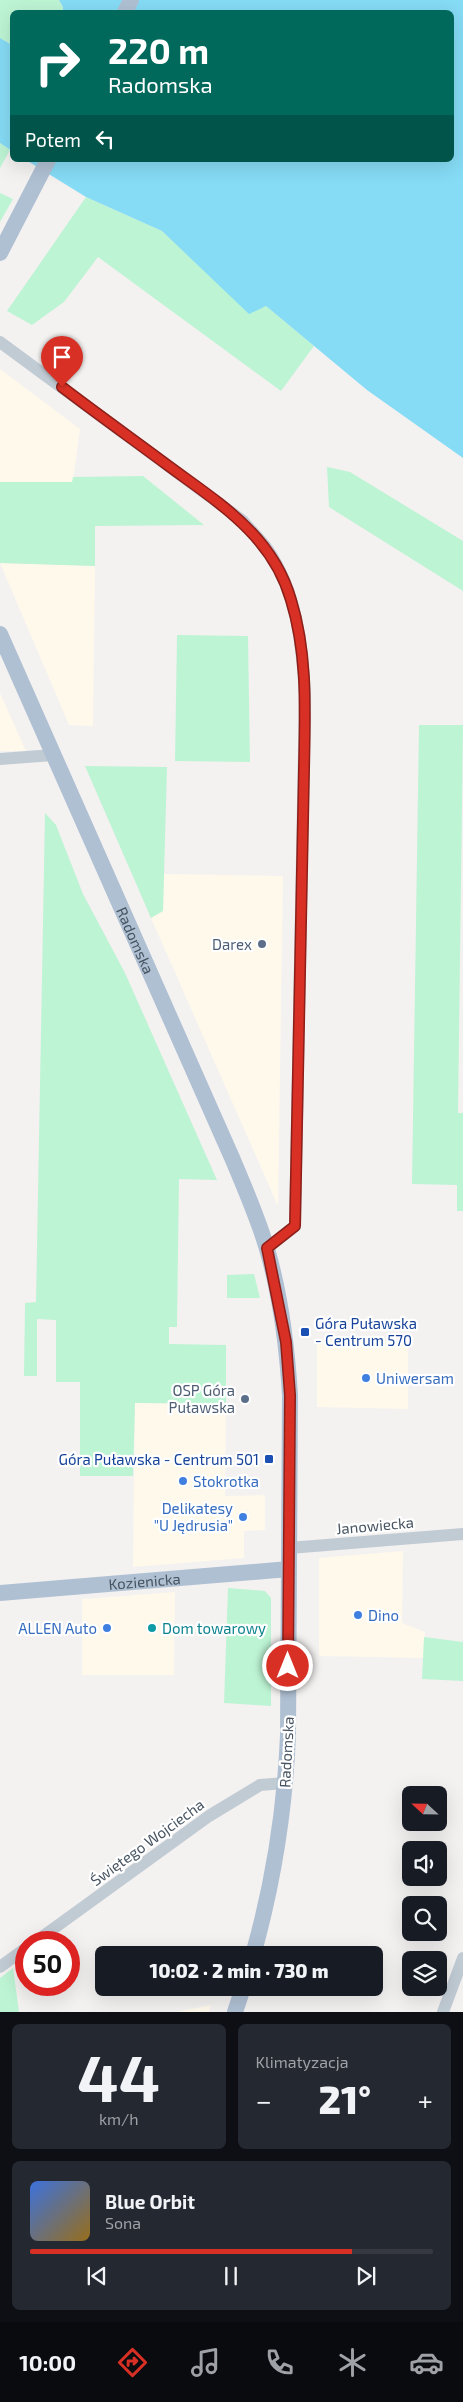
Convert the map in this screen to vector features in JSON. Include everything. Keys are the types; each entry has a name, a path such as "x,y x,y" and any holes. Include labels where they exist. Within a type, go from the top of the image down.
{"main road":[{"path":"0,253 47,162"},
{"name":"Radomska","path":"0,634 232,1160 267,1248 286,1342 290,1395 288,1735 285,1783 275,1859 255,1946"},
{"name":"Kozienicka","path":"0,1593 289,1569"},
{"path":"234,2012 240,1996"}],"street":[{"path":"0,342 243,521 268,551 291,599 301,643 305,695 295,1226 267,1248"},
{"path":"0,759 53,755"},
{"name":"Janowiecka","path":"289,1548 463,1534"},
{"name":"Świętego Wojciecha","path":"50,1931 209,1816 260,1785 285,1783"},
{"path":"0,1967 15,1956"},
{"path":"443,2012 463,1958"}],"shaded area":[{"path":"0,369 80,429 73,482 0,482"},
{"path":"0,563 95,566 93,726 69,725"},
{"path":"0,693 26,751 0,751"},
{"path":"164,874 283,876 278,1206 151,918 163,911"},
{"path":"317,1340 408,1342 408,1409 317,1407"},
{"path":"135,1402 226,1404 225,1496 265,1495 265,1530 244,1531 244,1558 133,1567"},
{"path":"403,1551 402,1623 425,1632 424,1658 319,1656 319,1558"},
{"path":"175,1592 174,1675 82,1675 82,1599"},
{"path":"211,2005 209,2012 177,2012"}],"green space":[{"path":"0,0 59,0 63,7 63,10 10,10 10,44 0,38"},
{"path":"0,143 10,150 0,168"},
{"path":"0,193 13,199 0,222"},
{"path":"86,197 162,231 249,313 266,306 314,346 281,391 98,257 64,302 32,325 7,311"},
{"path":"327,467 350,472 463,541 463,591 329,507"},
{"path":"143,476 204,525 95,526 95,566 0,563 0,482 72,482 73,477"},
{"path":"177,635 248,636 250,762 175,761"},
{"path":"419,725 463,725 458,1113 463,1113 463,1211 457,1211 457,1185 412,1184"},
{"path":"85,766 167,767 163,911 151,918"},
{"path":"45,813 56,825 83,894 125,973 217,1180 179,1179 177,1327 169,1327 169,1344 226,1345 226,1404 135,1403 133,1476 80,1476 80,1382 56,1382 56,1320 37,1319 37,1376 24,1376 25,1303 36,1302"},
{"path":"254,1274 260,1298 227,1298 227,1275"},
{"path":"228,1588 265,1591 271,1598 271,1706 224,1703"},
{"path":"424,1637 463,1642 463,1681 422,1679"},
{"path":"13,1968 15,1996 17,1996 19,2012 0,2012 0,1978"}],"water":[{"path":"59,0 463,0 463,458 367,390 266,306 249,314 162,231 86,197 29,162 454,162 454,10 63,10"},
{"path":"0,38 10,44 10,150 0,143"}],"place":[{"name":"Darex","path":"262,944"},
{"name":"Góra Puławska - Centrum 570","path":"305,1332"},
{"name":"Uniwersam","path":"366,1378"},
{"name":"OSP Góra Puławska","path":"245,1399"},
{"name":"Góra Puławska - Centrum 501","path":"269,1459"},
{"name":"Stokrotka","path":"183,1481"},
{"name":"Delikatesy \"U Jędrusia\"","path":"243,1517"},
{"name":"Dino","path":"358,1615"},
{"name":"ALLEN Auto","path":"107,1628"},
{"name":"Dom towarowy","path":"152,1628"}],"route":[{"path":"62,387 243,521 268,551 284,582 291,599 301,643 305,695 295,1226 267,1248 278,1294 286,1342 290,1395 288,1666"}]}
